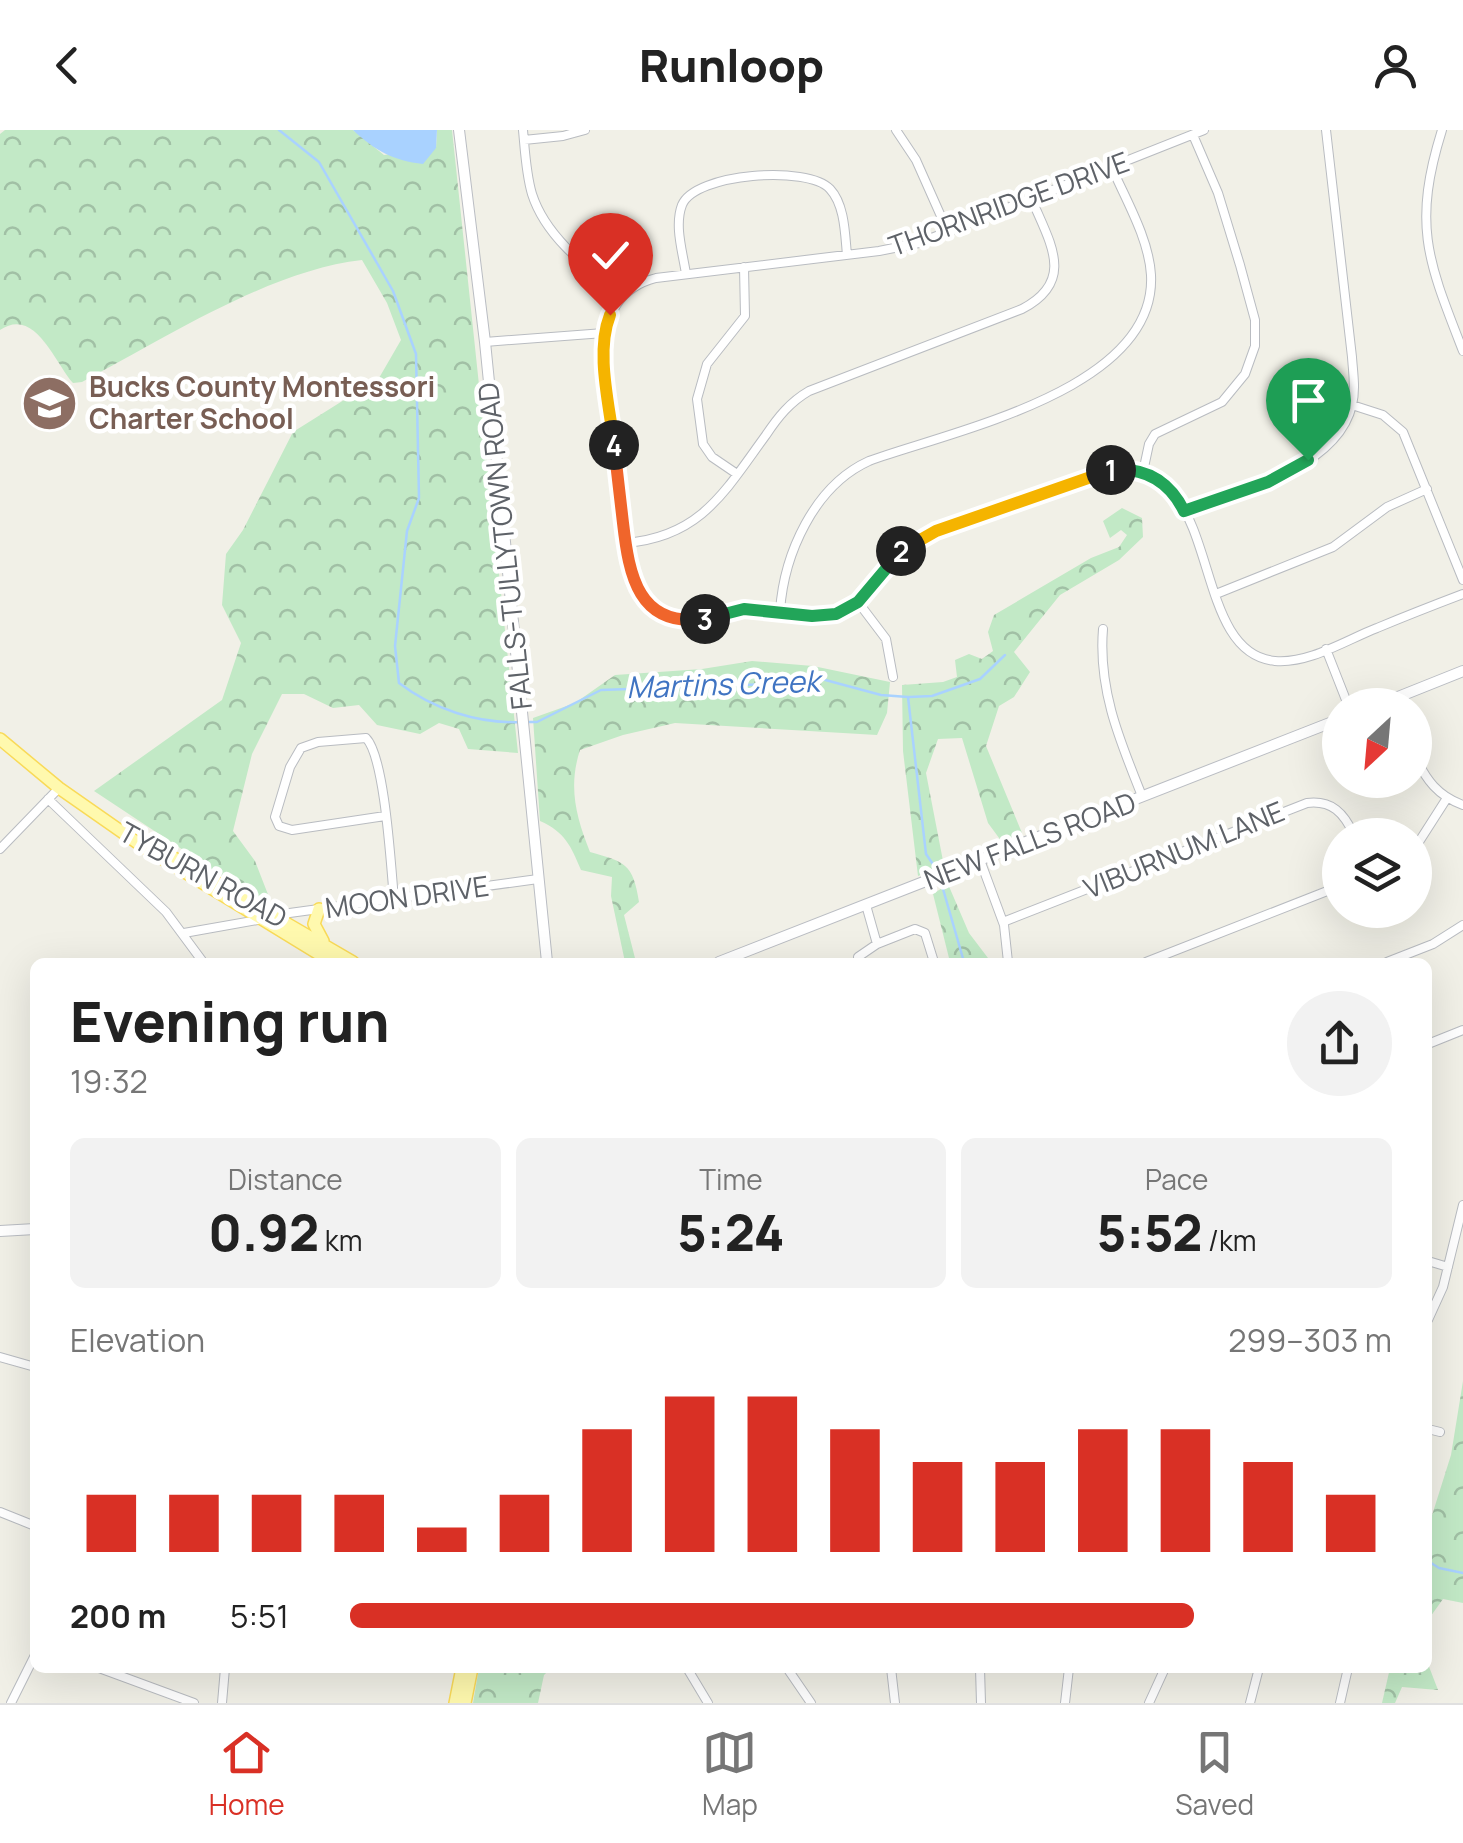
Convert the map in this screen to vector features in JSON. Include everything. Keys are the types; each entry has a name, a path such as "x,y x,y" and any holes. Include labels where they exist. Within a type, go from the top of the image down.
{"main road":[{"name":"TYBURN ROAD","path":"0,739 59,788 172,866 348,958"},
{"path":"318,909 314,924 326,944"},
{"name":"TYBURN ROAD","path":"269,917 326,958"},
{"path":"455,1703 461,1673"},
{"path":"465,1703 471,1673"}],"street":[{"name":"FALLS-TULLYTOWN ROAD","path":"459,130 485,342 547,958"},
{"path":"585,130 564,136 523,135 531,190 546,224 622,295 604,333 625,543 638,592 665,614 698,620 744,609 826,616 842,612 858,602 901,551 923,536 1102,472 1124,469 1144,472 1164,483 1184,511 1236,639 1257,656 1284,661 1326,649 1463,594"},
{"path":"896,130 916,160 948,232"},
{"name":"THORNRIDGE DRIVE","path":"622,295 648,280 900,248 1032,200 1204,130"},
{"path":"1184,511 1268,482 1308,460 1334,437 1352,405 1352,357 1326,130"},
{"path":"1442,130 1427,184 1424,233 1435,282 1463,351"},
{"path":"1144,472 1155,434 1222,402 1245,374 1255,346 1255,320 1231,233 1194,135"},
{"path":"780,611 784,573 793,544 824,499 850,472 869,461 1052,395 1098,368 1131,338 1148,302 1150,268 1112,168"},
{"path":"686,274 679,232 682,205 695,189 725,181 795,174 822,182 836,198 847,256"},
{"path":"625,543 663,538 690,524 712,505 781,413 808,391 1022,309 1040,298 1051,285 1055,265 1032,200"},
{"path":"737,474 712,456 703,444 698,398 707,364 745,316 744,267"},
{"path":"485,342 604,333"},
{"path":"1352,405 1383,414 1400,427 1463,580"},
{"path":"1216,594 1333,547 1386,508 1427,488"},
{"path":"858,602 886,639 892,677"},
{"path":"1104,629 1101,654 1105,690 1142,796"},
{"path":"1326,649 1341,688"},
{"path":"1425,688 1463,671"},
{"name":"NEW FALLS ROAD","path":"729,958 1322,726"},
{"path":"385,816 292,830 278,826 275,817 296,753 305,746 366,738 372,743 385,816 394,899"},
{"path":"1432,784 1447,798 1463,805"},
{"path":"0,849 59,788"},
{"path":"1432,821 1447,798"},
{"path":"48,799 184,933 200,958"},
{"name":"VIBURNUM LANE","path":"1003,922 1307,803 1323,802 1345,818"},
{"path":"94,842 104,820"},
{"path":"980,860 1003,922 1008,958"},
{"name":"MOON DRIVE","path":"184,933 318,909 538,879"},
{"path":"1156,958 1322,893"},
{"path":"866,904 878,944"},
{"path":"1397,958 1433,944 1463,926"},
{"path":"858,958 878,944 920,930 925,933 933,958"},
{"path":"1432,1042 1463,1030"},
{"path":"1432,1313 1463,1205"},
{"path":"0,1231 30,1228"},
{"path":"1432,1262 1448,1266"},
{"path":"0,1357 30,1366"},
{"path":"1432,1430 1440,1432"},
{"path":"0,1512 30,1524"},
{"path":"11,1703 30,1665"},
{"path":"113,1673 194,1703"},
{"path":"222,1703 225,1673"},
{"path":"690,1673 708,1703"},
{"path":"790,1673 811,1703"},
{"path":"892,1673 896,1703"},
{"path":"980,1673 982,1703"},
{"path":"1065,1703 1068,1673"},
{"path":"1149,1703 1163,1673"},
{"path":"1250,1703 1258,1673"},
{"path":"1340,1703 1347,1673"}],"green space":[{"path":"5,130 353,130 384,155 436,148 437,130 452,130 518,753 468,749 459,729 439,723 420,734 377,725 359,705 333,708 304,694 282,694 252,754 233,831 255,861 269,897 260,901 94,791 222,700 241,643 222,605 226,554 243,530 293,432 379,378 401,340 387,303 362,260 327,266 255,292 82,382 73,383 34,331 24,325 0,330 0,134"},
{"path":"1122,508 1142,518 1143,537 1119,560 1060,595 1014,652 1030,672 1014,697 999,706 986,746 1022,833 1002,842 988,823 962,738 938,739 926,773 944,866 918,876 903,751 902,685 957,677 955,660 969,654 982,659 993,651 988,632 994,615 1091,558 1119,547 1127,535 1121,530 1110,538 1103,521"},
{"path":"752,661 813,666 890,682 887,713 877,735 675,723 580,750 575,802 590,852 625,866 637,889 639,902 624,915 635,958 624,958 611,896 612,877 581,870 566,841 540,821 533,718 575,703 615,675"},
{"path":"948,884 969,933 988,958 949,958 933,894"},
{"path":"1463,1381 1463,1603 1443,1599 1432,1614 1432,1515 1451,1455"},
{"path":"478,1673 546,1673 538,1703 473,1703"},
{"path":"1389,1673 1431,1673 1438,1690 1402,1687 1395,1703 1382,1703"}],"water":[{"path":"353,130 437,130 436,148 423,164 403,160 385,153"}],"waterway":[{"name":"Martins Creek","path":"279,130 319,162 393,291 416,354 419,498 407,531 395,646 399,683 457,713 521,722"},
{"path":"909,697 932,696 980,679 1005,655"},
{"name":"Martins Creek","path":"529,722 537,722 601,690 799,683 818,678 881,695 908,697 926,854 937,870"},
{"name":"Martins Creek","path":"941,882 963,958"},
{"name":"Martins Creek","path":"1432,1564 1463,1573"}],"place":[{"name":"Bucks County Montessori Charter School","path":"50,403"}],"route":[{"path":"610,315 604,333 604,355 629,568 643,599 676,618 698,620 744,609 812,616 836,614 858,602 901,551 923,536 1102,472 1131,469 1157,478 1184,511 1268,482 1308,460"}]}
